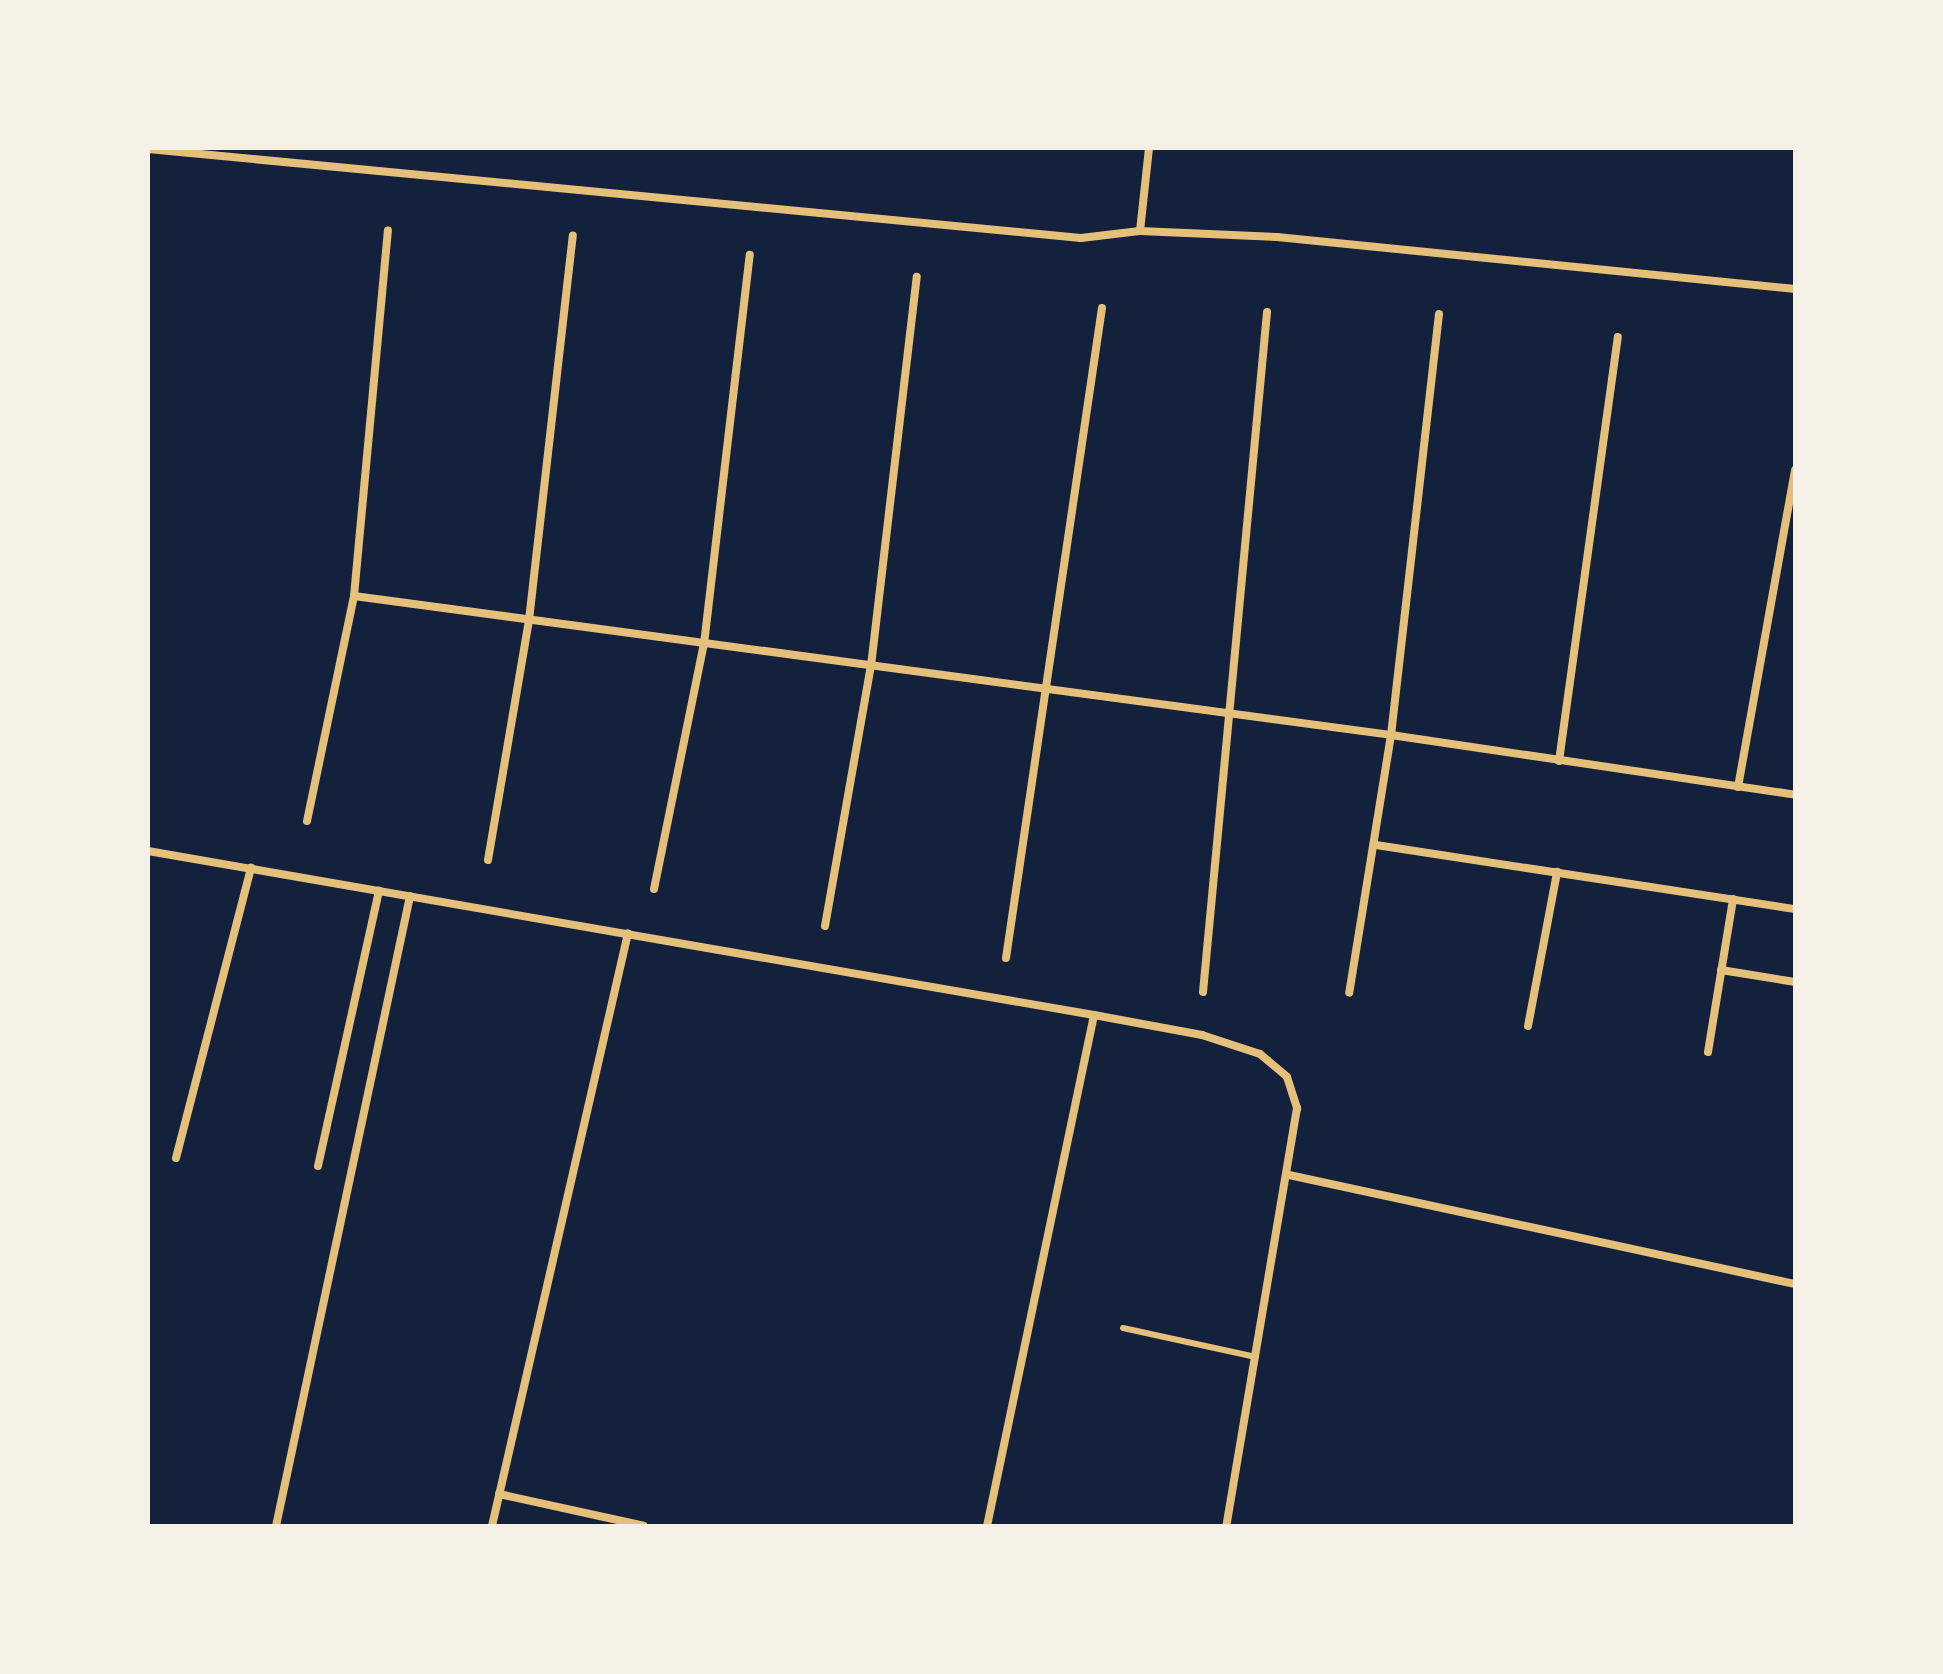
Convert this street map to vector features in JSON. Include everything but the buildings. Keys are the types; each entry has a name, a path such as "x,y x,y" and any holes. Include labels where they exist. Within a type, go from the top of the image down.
{"street":[{"path":"1140,231 1149,148"},
{"path":"148,149 1081,238 1140,231 1277,237 1795,289"},
{"path":"307,821 354,596 388,231"},
{"path":"488,860 529,620 573,236"},
{"path":"654,889 704,644 750,255"},
{"path":"825,926 871,666 917,277"},
{"path":"1006,958 1049,690 1102,308"},
{"path":"1203,992 1226,714 1267,312"},
{"path":"1349,993 1376,845 1391,735 1439,314"},
{"path":"1559,761 1618,337"},
{"path":"1738,787 1795,470"},
{"path":"354,596 1391,735 1795,795"},
{"path":"1376,845 1795,909"},
{"path":"148,851 1094,1015 1247,1047 1277,1066 1293,1088 1297,1108 1289,1175 1226,1526"},
{"path":"176,1158 251,868"},
{"path":"1528,1026 1557,872"},
{"path":"318,1166 379,891"},
{"path":"276,1526 410,896"},
{"path":"1708,1052 1733,899"},
{"path":"492,1526 628,933"},
{"path":"1721,970 1795,982"},
{"path":"987,1526 1094,1015"},
{"path":"1289,1175 1795,1284"},
{"path":"499,1494 644,1526"}],"lane":[{"path":"1123,1328 1256,1357"}]}
